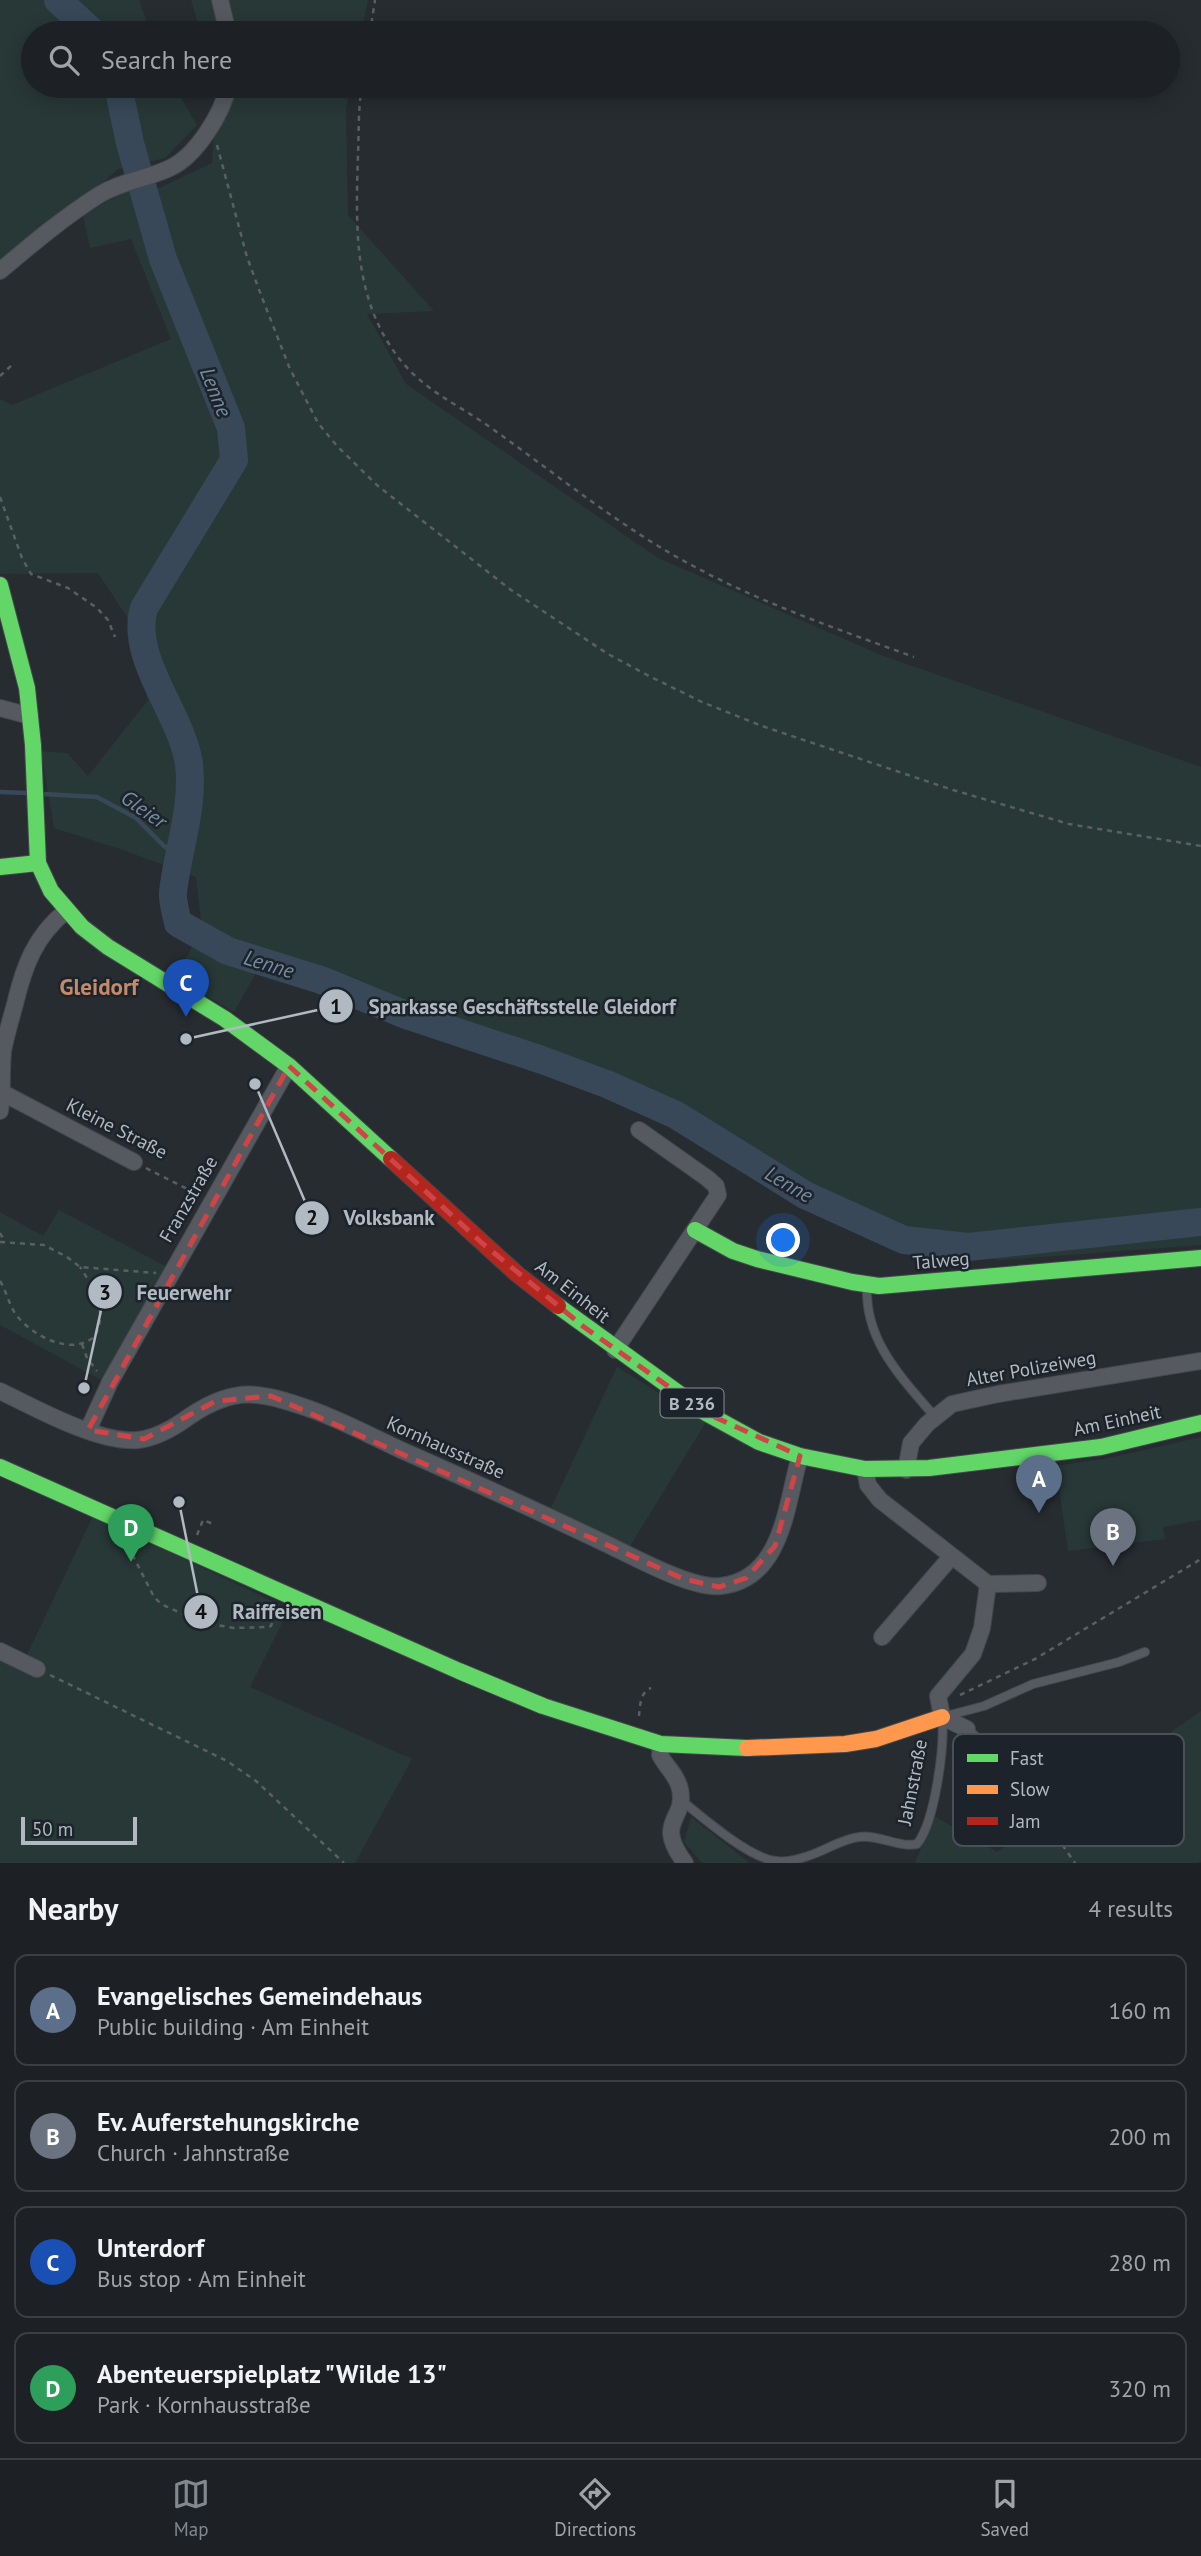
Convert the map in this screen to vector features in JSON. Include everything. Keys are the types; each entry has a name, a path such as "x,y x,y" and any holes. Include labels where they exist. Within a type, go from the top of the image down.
{"main road":[{"name":"B 236","path":"0,585 22,662 30,716 38,863"},
{"path":"0,867 38,863"},
{"name":"Am Einheit","path":"38,863 51,891 65,911 82,927 108,947 225,1019 289,1066 500,1259 550,1301 685,1399 742,1433 800,1456 865,1469 906,1470 1101,1447 1201,1423"},
{"name":"Talweg","path":"695,1230 744,1255 867,1285 885,1286 1201,1258"},
{"name":"Jahnstraße","path":"0,1467 256,1582 543,1706 661,1744 773,1748 845,1744 876,1739 940,1710"}],"street":[{"path":"220,0 225,21"},
{"path":"0,271 76,211 119,184 167,169 181,161 208,131 224,98"},
{"path":"0,708 30,716"},
{"path":"0,1111 3,1093 2,1052 23,971 30,954 50,924 65,911"},
{"name":"Franzstraße","path":"88,1430 110,1382 169,1275 289,1066"},
{"name":"Kleine Straße","path":"3,1093 134,1162"},
{"path":"615,1350 717,1199 718,1190 707,1178 639,1130"},
{"name":"Alter Polizeiweg","path":"906,1470 911,1443 934,1417 958,1402 1201,1361"},
{"name":"Kornhausstraße","path":"0,1391 88,1430 116,1438 144,1439 170,1430 216,1401 245,1394 271,1396 314,1411 493,1490 663,1570 704,1585 719,1587 746,1578 767,1560 783,1525 800,1456"},
{"path":"865,1469 869,1485 880,1500 988,1584 1038,1583"},
{"path":"881,1637 951,1557"},
{"name":"Jahnstraße","path":"967,1729 940,1710 937,1696 967,1662 977,1644 988,1584"},
{"path":"0,1651 37,1669"},
{"path":"661,1744 660,1755 678,1782 681,1800 670,1828 672,1842 685,1863"}],"lane":[{"path":"867,1285 868,1311 881,1348 934,1417"},
{"path":"940,1710 984,1706 1033,1684 1119,1662 1145,1652"},
{"name":"Jahnstraße","path":"681,1800 731,1839 774,1861 809,1856 858,1837 873,1836 909,1846 917,1844 929,1820 940,1763 940,1710"},
{"path":"967,1729 973,1734"}],"path":[{"path":"372,21 375,0"},
{"path":"361,98 356,216 361,269 377,323 389,344 413,374 442,398 490,427 587,498 693,566 744,592 914,657"},
{"path":"208,131 221,155 247,257 261,295 290,369 318,423 337,446 378,486 511,590 608,654 702,702 762,726 953,790 1069,824 1156,841 1201,846"},
{"path":"0,376 13,364"},
{"path":"0,497 22,558 31,574 68,588 97,608 108,620 115,637"},
{"name":"Kleine Straße","path":"134,1162 211,1201"},
{"path":"0,1233 5,1242"},
{"path":"0,1242 44,1245 80,1267 99,1299 101,1319 95,1336 82,1344 59,1343 31,1330 15,1314 0,1281"},
{"path":"80,1267 169,1275"},
{"path":"82,1344 90,1364 100,1374"},
{"path":"118,1520 122,1536 154,1597 161,1604 189,1618 234,1628 271,1626 273,1620 258,1596 256,1582"},
{"path":"194,1541 203,1520 213,1524"},
{"path":"940,1710 1035,1659 1201,1559"},
{"path":"37,1669 228,1761 256,1781 344,1863"},
{"path":"644,1721 638,1720 640,1704 646,1690 651,1688"},
{"path":"1063,1846 1075,1863"}],"highlighted area":[{"path":"289,1066 482,1243 584,1327 706,1413 800,1456 775,1546 746,1578 719,1587 684,1579 271,1396 216,1401 144,1439 88,1430"}],"shaded area":[{"path":"0,0 139,0 147,21 21,21 21,98 181,98 197,125 165,158 118,169 0,261"},
{"path":"191,0 368,0 364,21 197,21"},
{"path":"217,98 348,98 348,215 434,311 367,314 406,384 658,558 881,655 1201,767 1201,1245 1001,1260 901,1249 841,1217 667,1099 523,1044 422,1019 269,950 234,1012 175,977 202,930 196,877 54,828 41,751 67,753 88,776 148,700 127,617 98,573 0,574 0,399 12,405 171,339 131,239 90,248 83,215 122,193 159,188 212,163"},
{"path":"59,1210 167,1267 103,1381 0,1325 0,1212 43,1236"},
{"path":"617,1367 706,1422 630,1546 551,1508"},
{"path":"1201,1437 1201,1520 1163,1527 1165,1539 1068,1551 1056,1466 1109,1458"},
{"path":"93,1516 289,1609 250,1687 412,1759 355,1863 0,1863 0,1648 25,1659"},
{"path":"1201,1711 1201,1861 1198,1863 915,1863 934,1816 953,1827 953,1846 986,1846 997,1852 1006,1846 1184,1846 1184,1734 1168,1734"},
{"path":"691,1817 750,1863 702,1863 684,1842"}],"waterway":[{"name":"Lenne","path":"58,0 80,21"},
{"name":"Lenne","path":"121,98 130,143 163,259 231,428 234,460 144,608 141,627 150,666 177,726 189,764 189,797 173,892 178,923 228,951 321,980 406,1015 609,1085 676,1115 805,1195 904,1240 968,1247 1201,1222"},
{"name":"Gleier","path":"0,792 27,793"},
{"name":"Gleier","path":"43,794 97,797 136,818 164,846 181,857"}],"traffic: fast":[{"path":"0,585 27,688 33,745 38,863 51,891 82,927 108,947 225,1019 289,1066 391,1159"},
{"path":"0,867 38,863"},
{"path":"695,1230 733,1251 757,1259 879,1286 1201,1258"},
{"path":"558,1306 706,1413 759,1442 800,1456 865,1469 929,1468 1101,1447 1201,1423"},
{"path":"0,1467 543,1706 661,1744 747,1748"}],"traffic: slow":[{"path":"747,1748 845,1744 876,1739 942,1717"}],"traffic: jam":[{"path":"391,1159 517,1274 558,1306"}],"place":[{"name":"Unterdorf","path":"186,1017"},
{"name":"Sparkasse Geschäftsstelle Gleidorf","path":"186,1039"},
{"name":"Volksbank","path":"255,1084"},
{"name":"Feuerwehr","path":"84,1388"},
{"name":"Raiffeisen","path":"179,1502"},
{"name":"Evangelisches Gemeindehaus","path":"1039,1513"},
{"name":"Abenteuerspielplatz \"Wilde 13\"","path":"131,1562"},
{"name":"Ev. Auferstehungskirche","path":"1113,1566"}],"district":[{"name":"Gleidorf","path":"99,986"}]}
